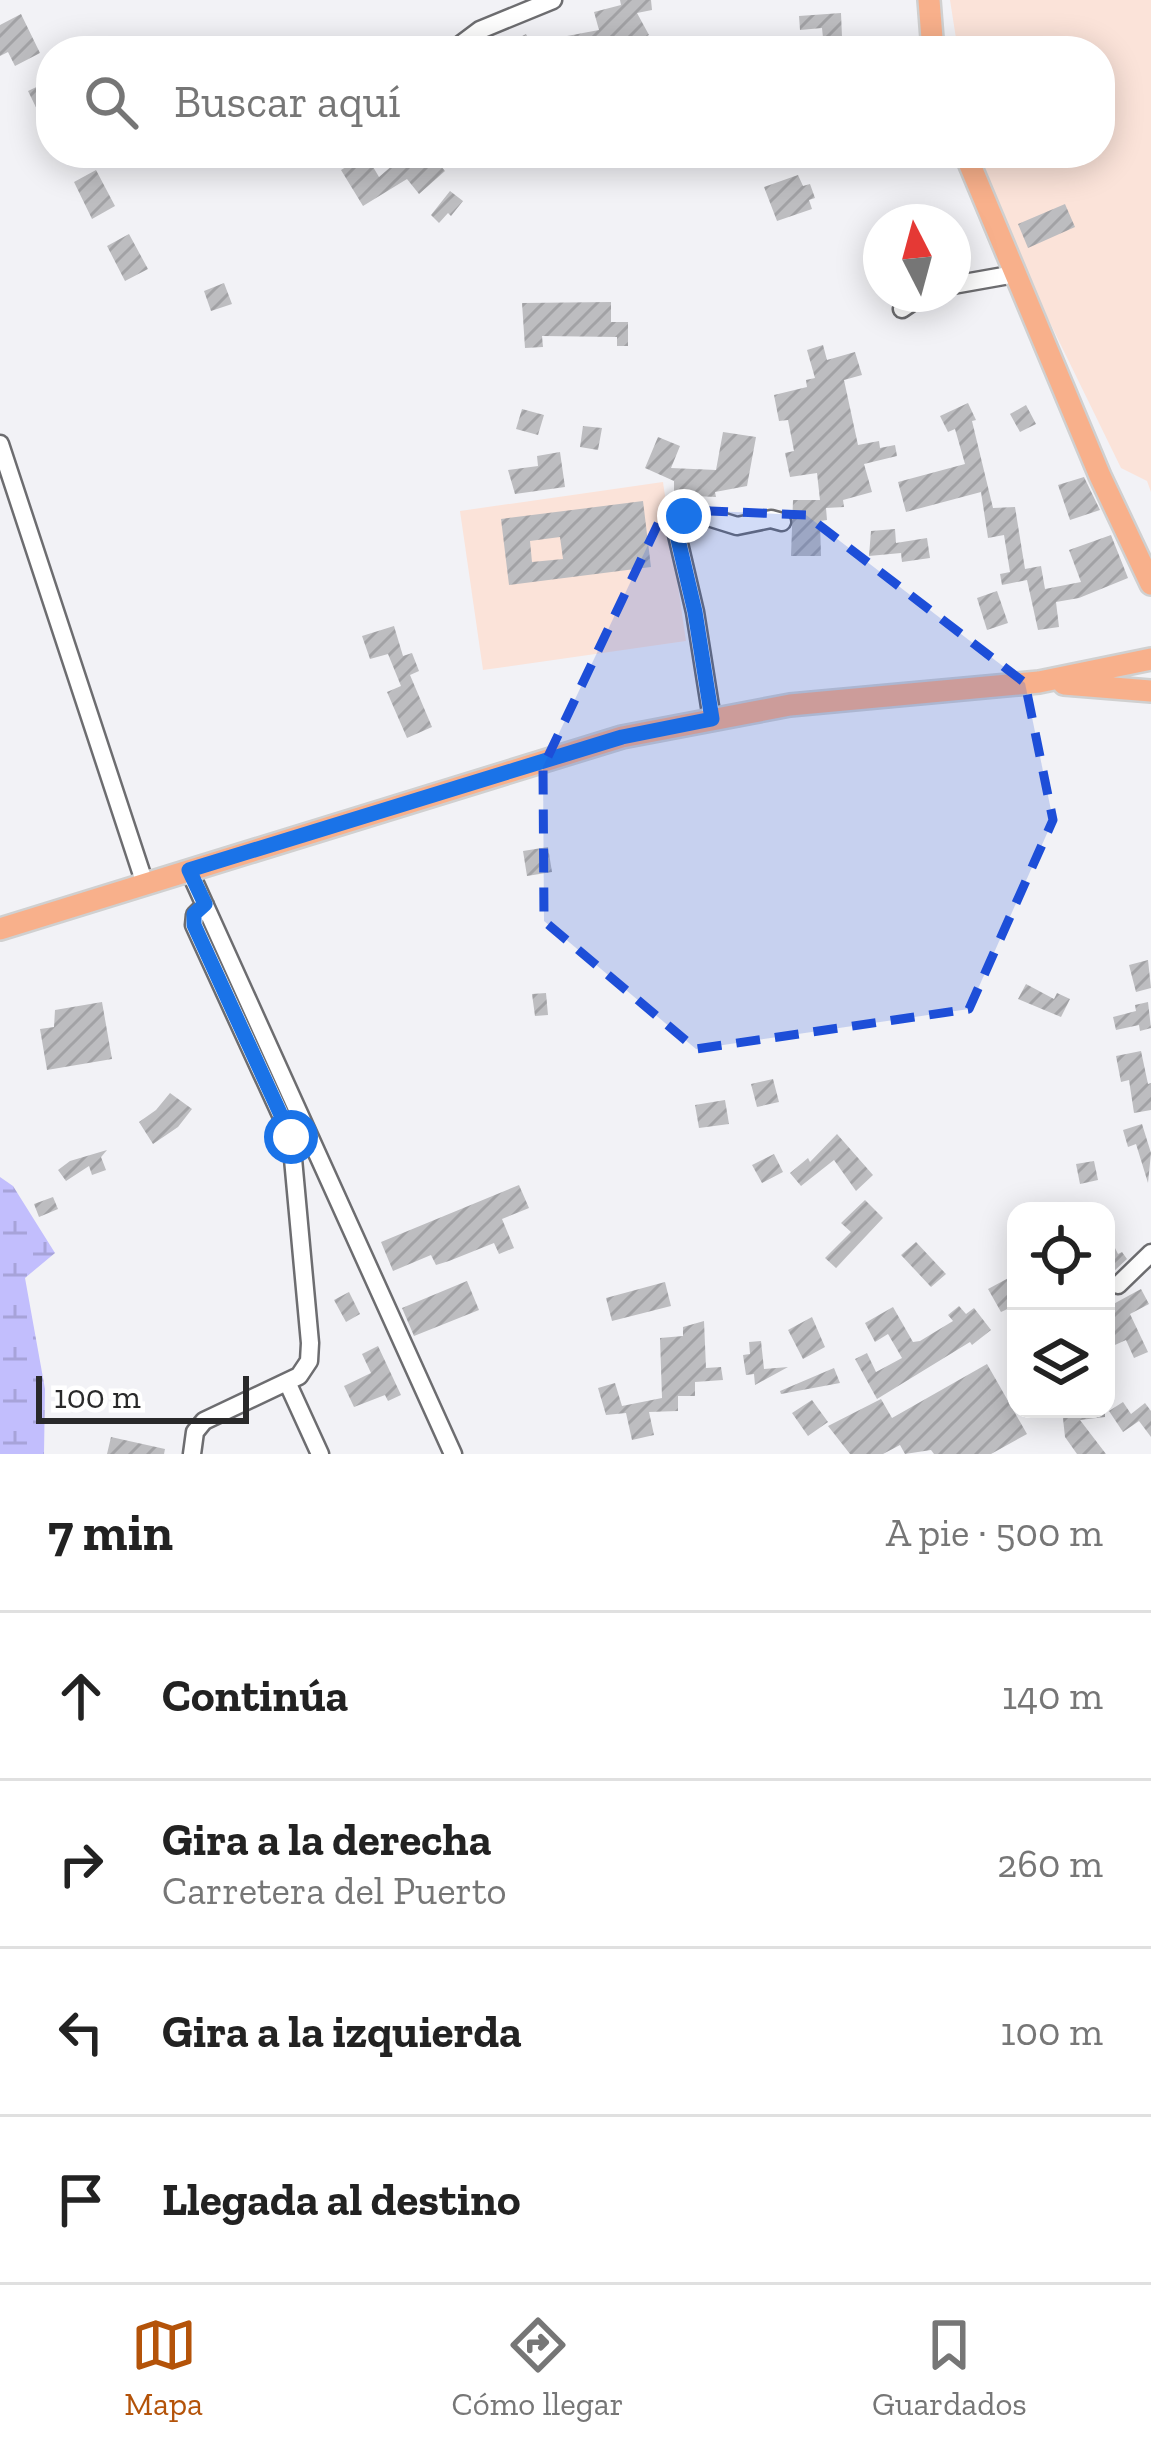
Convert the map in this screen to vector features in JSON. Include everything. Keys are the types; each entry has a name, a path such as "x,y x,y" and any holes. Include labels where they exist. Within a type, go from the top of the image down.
{"main road":[{"path":"929,0 932,36"},
{"path":"971,168 1148,579 1151,608"},
{"path":"0,929 622,737 790,705 1039,682 1151,658"},
{"path":"1039,682 1151,691"}],"street":[{"path":"473,36 553,0"},
{"path":"971,282 1015,274"},
{"path":"0,443 145,884"},
{"path":"712,719 677,535 679,524 692,512 736,526 771,519 782,522"},
{"path":"189,870 453,1454"},
{"path":"192,1454 195,1432 204,1421 289,1384 309,1361 310,1343 291,1137 194,925 194,914 205,904"},
{"path":"1118,1285 1151,1253"},
{"path":"289,1384 320,1454"}],"highlighted area":[{"path":"665,509 806,515 1025,683 1053,820 969,1009 696,1049 544,921 543,767"}],"shaded area":[{"path":"950,0 1151,0 1151,492 1147,481 1121,468 1011,243 985,168 1115,168 1115,36 956,36"},
{"path":"663,482 686,641 483,670 460,511"}],"green space":[{"path":"0,1177 13,1186 55,1253 25,1278 45,1389 44,1454 0,1454"}],"building":[{"path":"620,0 651,0 652,10 637,13 649,35 567,36 599,30 594,12 621,5"},
{"path":"841,13 842,36 823,36 822,28 800,30 799,16"},
{"path":"21,14 36,55 15,66 8,52 0,56 0,25"},
{"path":"374,168 379,177 390,168 445,171 419,194 407,179 363,206 341,170"},
{"path":"96,170 115,206 92,219 74,182"},
{"path":"798,175 803,186 810,184 815,198 809,200 812,209 777,221 764,187"},
{"path":"450,191 463,201 439,223 431,215"},
{"path":"1065,204 1075,227 1028,248 1018,224"},
{"path":"129,234 148,269 125,281 107,246"},
{"path":"224,283 232,304 211,311 204,291"},
{"path":"611,302 611,322 628,322 628,346 617,346 617,337 542,336 543,347 525,348 522,303"},
{"path":"823,345 827,360 855,352 862,375 844,380 858,445 879,441 880,448 895,445 897,456 864,464 872,492 843,500 844,507 826,508 827,520 820,521 821,556 791,556 793,500 820,500 817,473 790,477 785,453 794,451 788,420 779,421 774,395 807,387 806,380 815,378 807,350"},
{"path":"968,403 976,420 972,421 993,508 1015,507 1025,569 1041,566 1045,589 1081,582 1069,550 1111,535 1128,578 1056,602 1059,627 1038,630 1027,580 1002,585 1000,574 1010,572 1004,535 988,538 981,492 906,512 898,482 965,464 955,429 948,432 940,416"},
{"path":"1026,405 1036,424 1020,432 1010,414"},
{"path":"522,409 544,415 538,435 516,429"},
{"path":"583,426 602,428 598,450 580,447"},
{"path":"723,432 756,437 747,486 715,492 716,497 674,495 674,481 645,468 658,437 680,446 671,468 716,470"},
{"path":"560,452 565,487 515,494 508,470 538,466 537,456"},
{"path":"1084,477 1100,510 1070,520 1058,485"},
{"path":"643,501 651,567 509,585 501,519","holes":["560,537 563,559 532,562 530,541"]},
{"path":"895,529 896,543 927,538 930,558 902,562 901,553 869,556 871,531"},
{"path":"997,591 1008,623 987,630 977,598"},
{"path":"394,626 403,656 412,653 419,671 410,675 432,727 407,738 387,692 401,686 388,654 370,659 362,636"},
{"path":"548,847 552,872 527,876 523,851"},
{"path":"1148,960 1151,988 1136,992 1129,965"},
{"path":"1026,984 1054,999 1057,993 1070,999 1061,1017 1018,999"},
{"path":"546,993 548,1015 535,1016 532,994"},
{"path":"102,1002 112,1059 47,1070 40,1029 54,1027 55,1010"},
{"path":"1148,1002 1151,1028 1140,1031 1139,1025 1116,1030 1113,1017"},
{"path":"1141,1051 1151,1083 1151,1110 1134,1113 1129,1080 1121,1082 1116,1056"},
{"path":"773,1079 779,1102 757,1107 751,1084"},
{"path":"170,1093 192,1109 178,1127 153,1144 139,1122"},
{"path":"725,1100 729,1124 699,1128 695,1105"},
{"path":"1142,1124 1151,1153 1148,1183 1136,1144 1128,1147 1123,1130"},
{"path":"837,1134 873,1175 856,1191 834,1160 801,1186 790,1173 808,1158 810,1162"},
{"path":"107,1150 101,1157 106,1170 92,1175 89,1166 66,1181 58,1170 70,1161"},
{"path":"774,1154 783,1172 762,1183 752,1165"},
{"path":"1094,1161 1098,1180 1080,1184 1076,1164"},
{"path":"519,1185 529,1208 502,1219 514,1248 499,1254 494,1243 436,1265 431,1255 393,1271 381,1242"},
{"path":"53,1197 58,1209 39,1217 34,1204"},
{"path":"865,1200 883,1218 836,1268 825,1258 851,1232 841,1223"},
{"path":"916,1242 946,1274 931,1287 901,1255"},
{"path":"1115,1248 1127,1259 1115,1270"},
{"path":"1007,1279 1007,1309 1001,1312 988,1289"},
{"path":"467,1281 479,1310 414,1336 402,1308"},
{"path":"665,1282 671,1306 612,1321 606,1298"},
{"path":"1141,1289 1149,1304 1130,1314 1148,1352 1134,1358 1126,1340 1115,1345 1115,1303"},
{"path":"349,1292 360,1314 346,1322 334,1300"},
{"path":"959,1306 966,1314 974,1308 991,1330 877,1399 855,1359 867,1353 876,1372 902,1358 888,1334 875,1342 865,1323 893,1307 913,1342 920,1341 953,1321 948,1315"},
{"path":"812,1317 825,1347 803,1359 788,1330"},
{"path":"704,1321 706,1368 721,1367 723,1380 695,1382 695,1396 678,1396 678,1411 649,1412 654,1435 632,1440 626,1413 606,1415 598,1388 615,1383 622,1406 662,1398 660,1338 683,1336 683,1327"},
{"path":"761,1341 764,1369 788,1367 755,1385 754,1374 746,1375 743,1355 750,1354 749,1342"},
{"path":"378,1346 401,1395 388,1401 385,1395 354,1407 344,1386 371,1373 362,1354"},
{"path":"987,1364 1007,1399 1007,1418 1018,1418 1027,1434 991,1454 934,1454 931,1450 905,1454 900,1445 883,1454 850,1454 828,1426 881,1399 892,1418"},
{"path":"834,1368 840,1383 781,1394 780,1391"},
{"path":"812,1400 828,1422 808,1436 792,1413"},
{"path":"1123,1402 1131,1414 1145,1403 1151,1411 1151,1437 1139,1421 1123,1432 1114,1418 1115,1407"},
{"path":"1063,1418 1097,1418 1080,1420 1106,1454 1077,1454 1065,1437"},
{"path":"111,1437 165,1449 164,1454 107,1454"}],"route":[{"path":"291,1137 194,925 194,914 205,904 189,870 622,737 712,719 677,535 684,516"}]}
